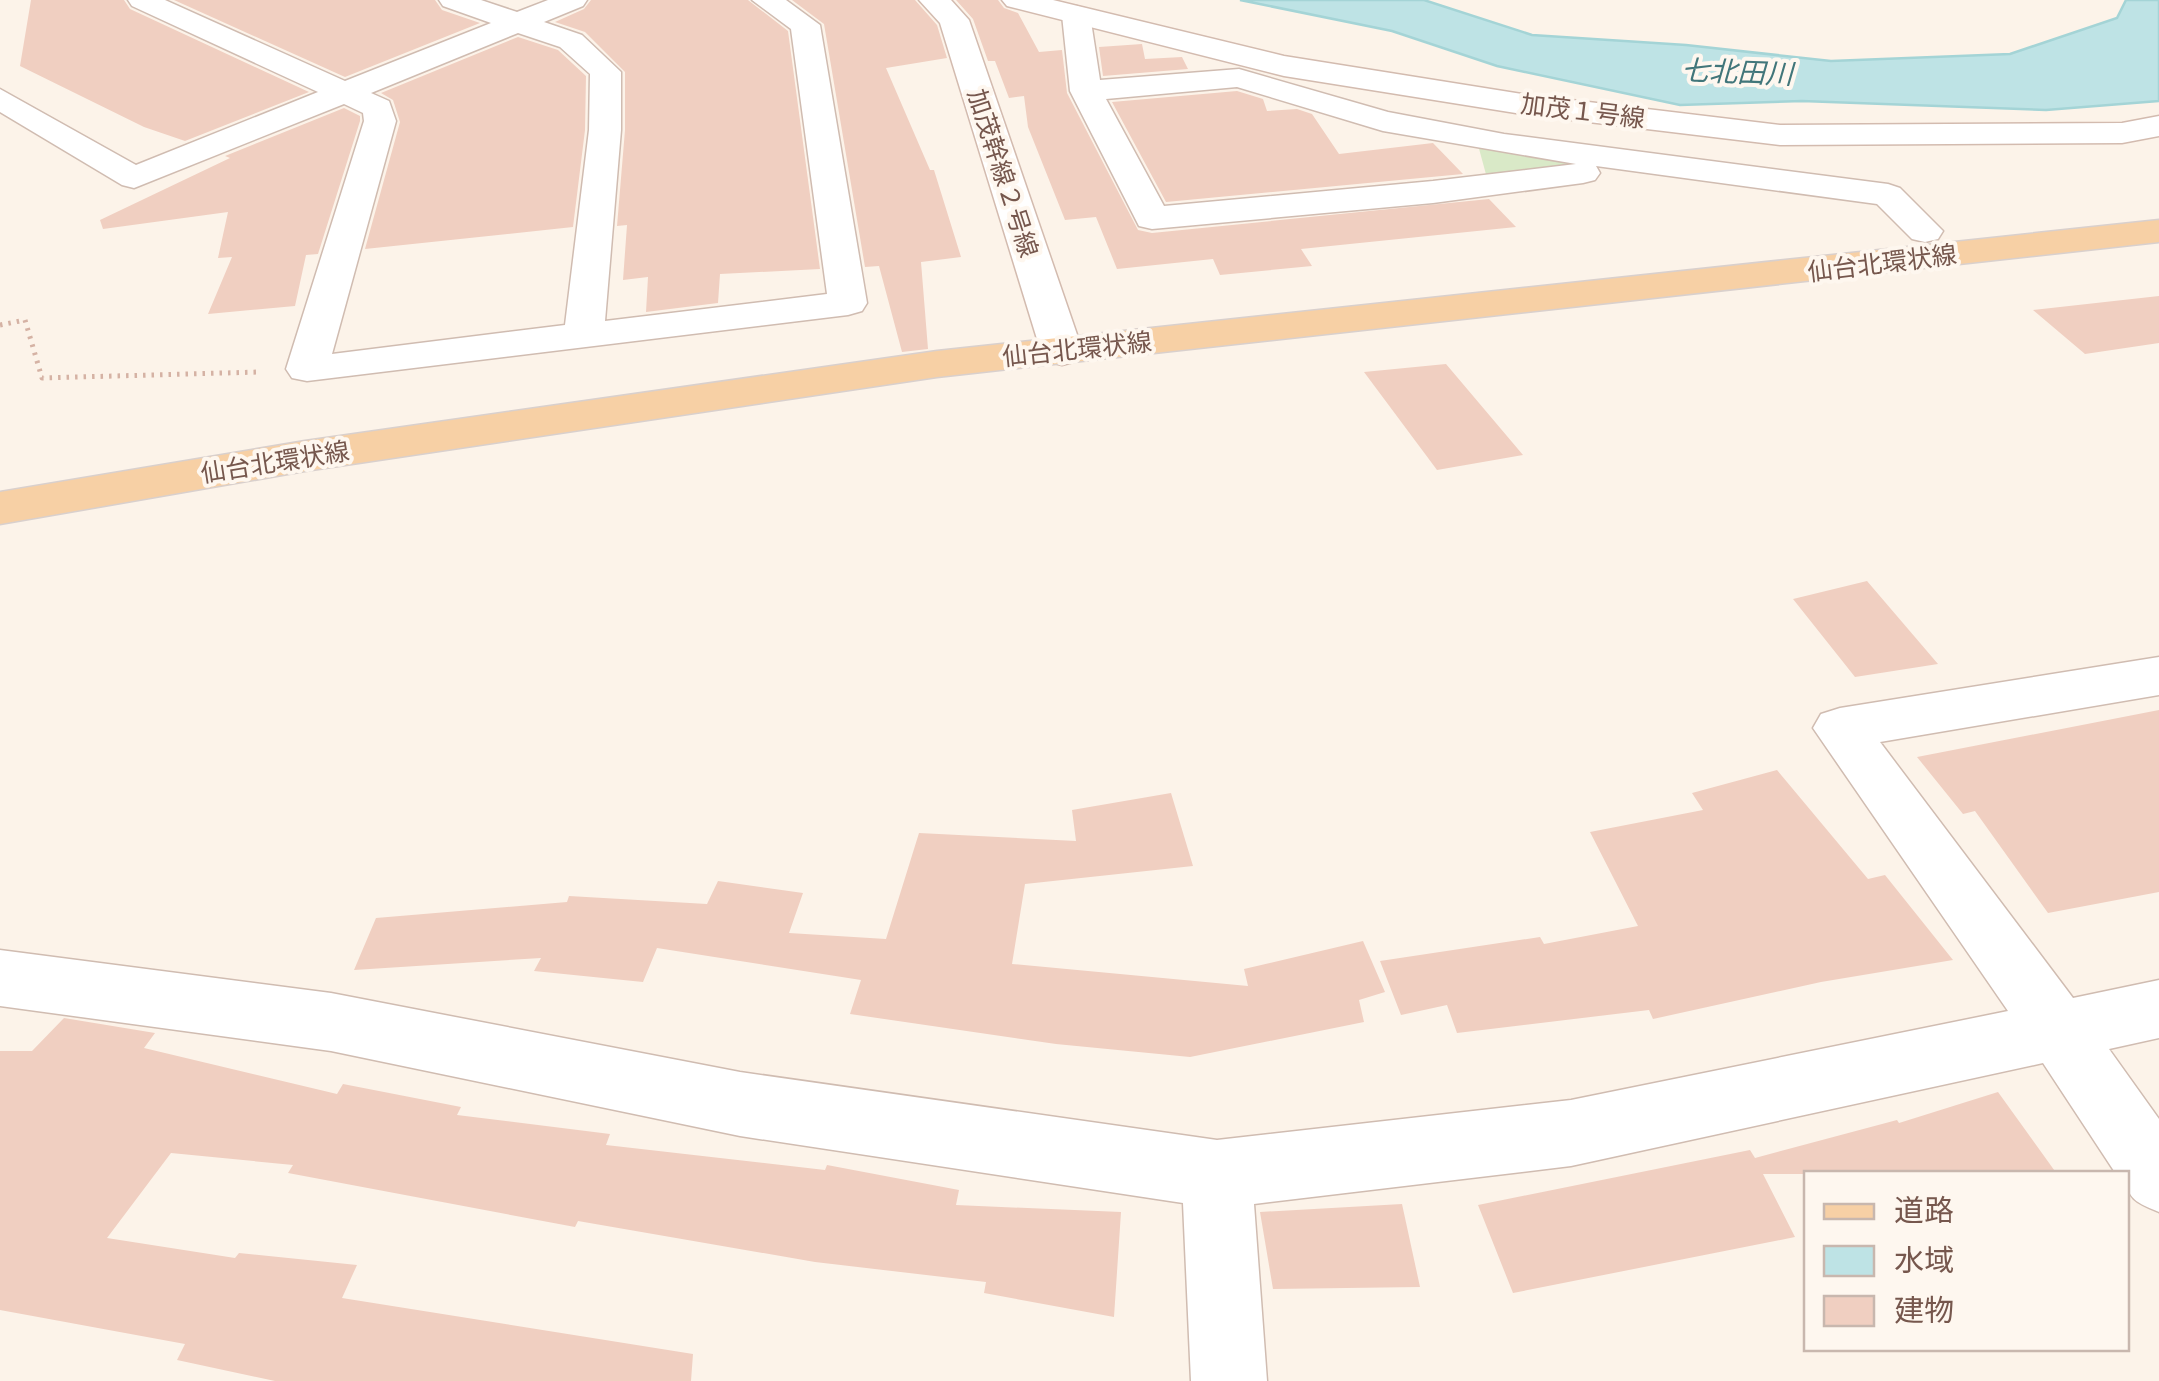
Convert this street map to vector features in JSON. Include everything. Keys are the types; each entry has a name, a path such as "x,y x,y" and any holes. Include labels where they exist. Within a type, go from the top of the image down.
{"main road":[{"name":"仙台北環状線","path":"0,477 362,415 1057,338 1925,231 2159,206"},
{"name":"仙台北環状線","path":"0,508 305,456 937,364 1057,338 2159,231"}],"street":[{"path":"142,0 340,94 378,108 380,121 307,369 848,303 804,25 766,0"},
{"path":"453,0 572,41 606,72 584,335"},
{"path":"0,98 134,178 573,0"},
{"name":"加茂幹線２号線","path":"934,0 954,20 1057,338"},
{"name":"加茂１号線","path":"1017,0 1284,66 1522,104 1780,136 2122,133 2159,126"},
{"path":"1076,15 1086,91 1152,218 1434,192 1660,163"},
{"path":"1086,91 1240,78 1382,121 1504,144 1888,195 1925,231"},
{"path":"2159,676 1840,728 2057,1028 2159,1178"},
{"path":"0,978 331,1022 740,1104 1217,1174 1572,1133 2159,1009"},
{"path":"1217,1174 1230,1381"}],"path":[{"path":"0,325 26,320 42,378 307,369"}],"green space":[{"path":"1478,145 1572,158 1576,169 1487,178"}],"water":[{"name":"七北田川","path":"1240,0 1424,0 1532,35 1686,45 1831,61 2010,54 2117,18 2126,0 2159,0 2159,101 2046,110 1802,101 1680,105 1497,66 1392,31"}],"building":[{"path":"31,0 124,0 130,9 309,92 185,141 144,127 20,66"},
{"path":"174,0 435,0 442,10 480,23 345,77"},
{"path":"591,0 748,0 788,31 820,269 720,274 718,303 646,312 648,277 623,280 627,225 617,226 625,130 625,72 585,32 555,22 584,9"},
{"path":"792,0 915,0 937,25 947,58 886,68 930,170 934,170 961,257 921,262 928,349 902,352 879,266 865,267 824,24"},
{"path":"956,0 998,0 1004,8 1018,13 1039,52 1062,50 1067,93 1138,230 1152,233 1489,199 1516,227 1301,249 1312,266 1220,275 1213,259 1117,269 1096,217 1065,220 1028,127 1024,96 1009,98 995,61 988,61 973,19"},
{"path":"518,37 558,50 586,76 585,130 573,227 365,249 400,122 393,100 381,93"},
{"path":"1142,44 1145,59 1182,57 1188,69 1103,76 1099,47"},
{"path":"1237,91 1263,99 1267,111 1297,109 1312,114 1339,154 1433,143 1463,174 1166,202 1112,102"},
{"path":"344,108 360,116 360,121 318,254 306,255 295,306 208,314 232,257 218,258 228,212 103,229 100,220 230,158 225,156"},
{"path":"2159,296 2159,343 2085,354 2033,310"},
{"path":"1446,364 1523,455 1437,470 1364,372"},
{"path":"1867,581 1938,664 1855,677 1793,599"},
{"path":"2159,710 2159,892 2048,913 1975,811 1963,814 1917,757"},
{"path":"1777,770 1868,879 1885,875 1953,960 1821,982 1653,1019 1649,1010 1457,1033 1447,1005 1401,1015 1380,961 1540,937 1544,944 1638,926 1590,832 1703,810 1692,793"},
{"path":"1171,793 1193,866 1025,884 1012,964 1248,986 1244,969 1363,941 1385,992 1359,1000 1364,1022 1190,1057 1056,1044 850,1014 861,980 657,948 643,982 534,971 541,958 354,970 376,918 567,902 569,896 707,904 718,881 803,893 789,933 886,939 919,833 1076,841 1072,810"},
{"path":"64,1018 155,1033 144,1048 337,1094 343,1084 461,1107 457,1115 610,1134 606,1145 825,1170 827,1165 959,1190 956,1205 1121,1212 1114,1317 984,1293 986,1282 815,1262 578,1221 575,1227 288,1173 293,1165 171,1153 107,1238 235,1258 239,1253 357,1265 342,1298 693,1354 691,1381 275,1381 177,1360 185,1344 0,1310 0,1051 32,1051"},
{"path":"1998,1092 2055,1171 1763,1174 1795,1237 1513,1293 1478,1205 1750,1150 1755,1158 1897,1120 1899,1123"},
{"path":"1402,1204 1420,1287 1273,1289 1260,1212"}]}
